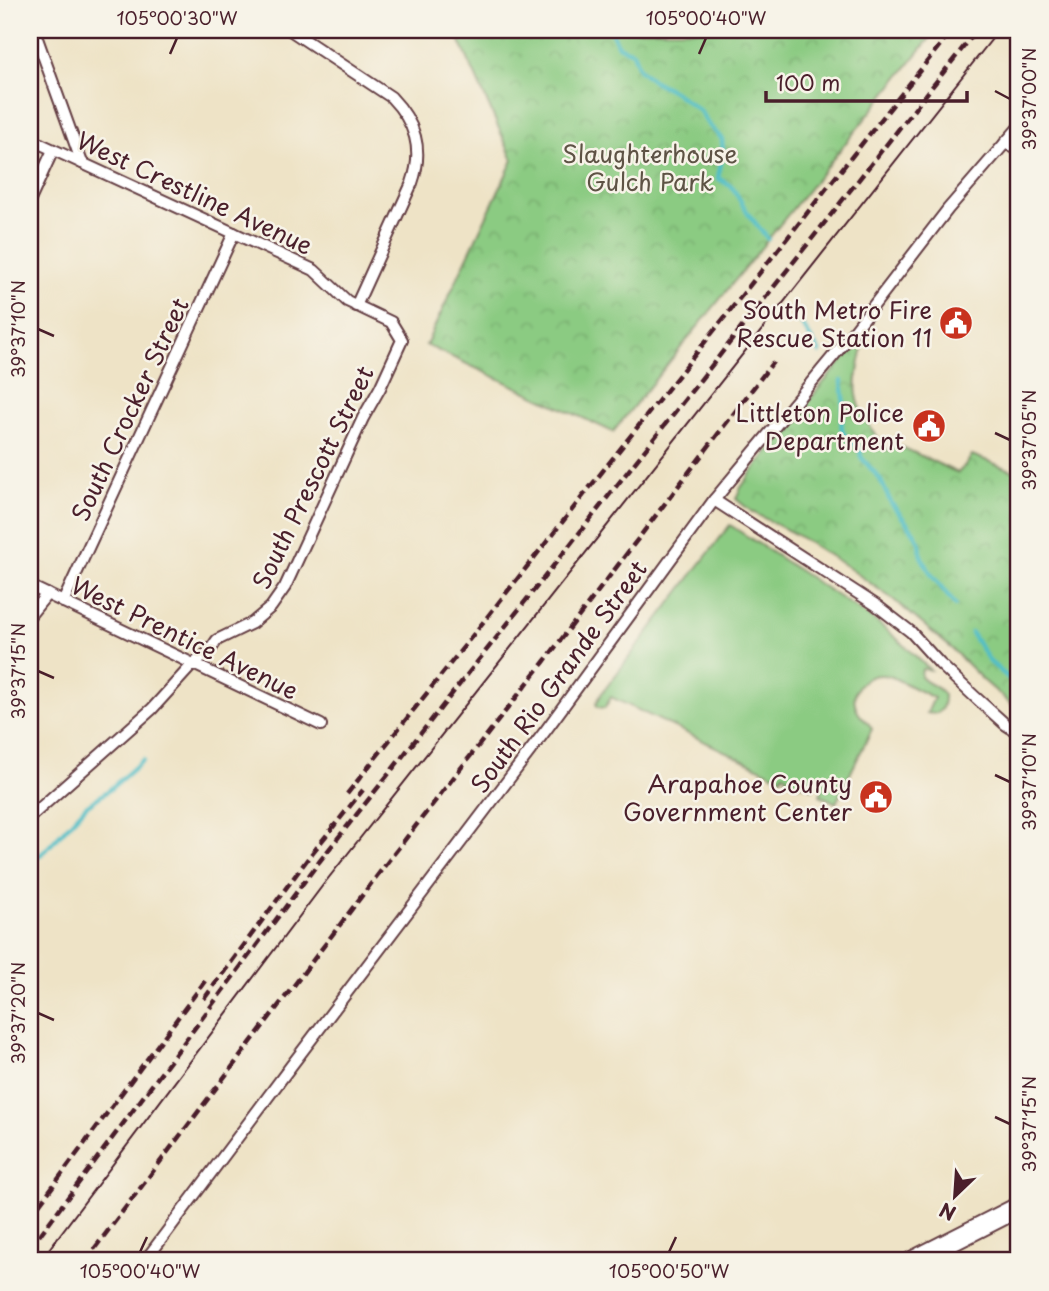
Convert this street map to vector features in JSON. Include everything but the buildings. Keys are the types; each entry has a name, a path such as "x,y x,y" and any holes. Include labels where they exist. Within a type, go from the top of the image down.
{"highway":[{"path":"913,1261 1019,1208"},
{"path":"926,1261 1019,1208"}],"street":[{"path":"34,30 82,163"},
{"path":"290,30 391,97 410,121 416,138 417,155 412,183 356,306"},
{"name":"South Rio Grande Street","path":"145,1261 546,730 714,500 854,331 948,209 1019,127"},
{"name":"West Crestline Avenue","path":"30,139 314,270 347,301 391,322 402,340"},
{"path":"1005,143 1019,150"},
{"path":"30,200 53,150"},
{"name":"South Crocker Street","path":"63,602 234,233"},
{"name":"South Prescott Street","path":"30,817 152,709 193,664 208,653 217,640 252,623 271,607 285,587 402,340"},
{"path":"714,500 876,605 911,632 974,696 1019,733"},
{"name":"West Prentice Avenue","path":"30,586 321,725"},
{"path":"30,615 47,594"}],"green space":[{"name":"Slaughterhouse Gulch Park","path":"455,30 921,30 931,37 613,432 426,345 513,160"},
{"path":"858,343 863,345 856,383 859,403 868,424 886,450 900,446 958,473 972,455 1019,473 1019,711 894,600 846,566 795,534 752,512 736,499 752,472"},
{"path":"730,525 877,622 930,670 922,669 921,677 944,695 941,710 927,713 934,698 892,677 877,675 859,686 855,692 856,708 872,729 836,803 820,795 823,787 816,783 813,789 800,783 799,786 785,780 787,776 783,774 781,778 611,697 605,708 596,704"}],"waterway":[{"path":"611,30 618,46 633,52 639,69 700,111 722,139 723,153 718,178 732,187 768,239"},
{"path":"798,318 820,353"},
{"path":"842,381 843,432 860,448 861,457 880,479 891,503 914,532 920,544 921,556 931,574 955,605"},
{"path":"971,633 990,662 1019,687"},
{"path":"30,863 45,851 86,806 143,760"}],"tram line":[{"path":"40,1261 323,885 999,30"}],"railway":[{"path":"347,794 952,30"},
{"path":"30,1248 319,862 977,30"},
{"path":"85,1261 389,860 773,362"},
{"path":"204,999 309,857 363,790"},
{"path":"30,1217 205,981"}],"place":[{"name":"South Metro Fire Rescue Station 11","path":"956,323"},
{"name":"Littleton Police Department","path":"929,426"},
{"name":"Arapahoe County Government Center","path":"876,797"}]}
